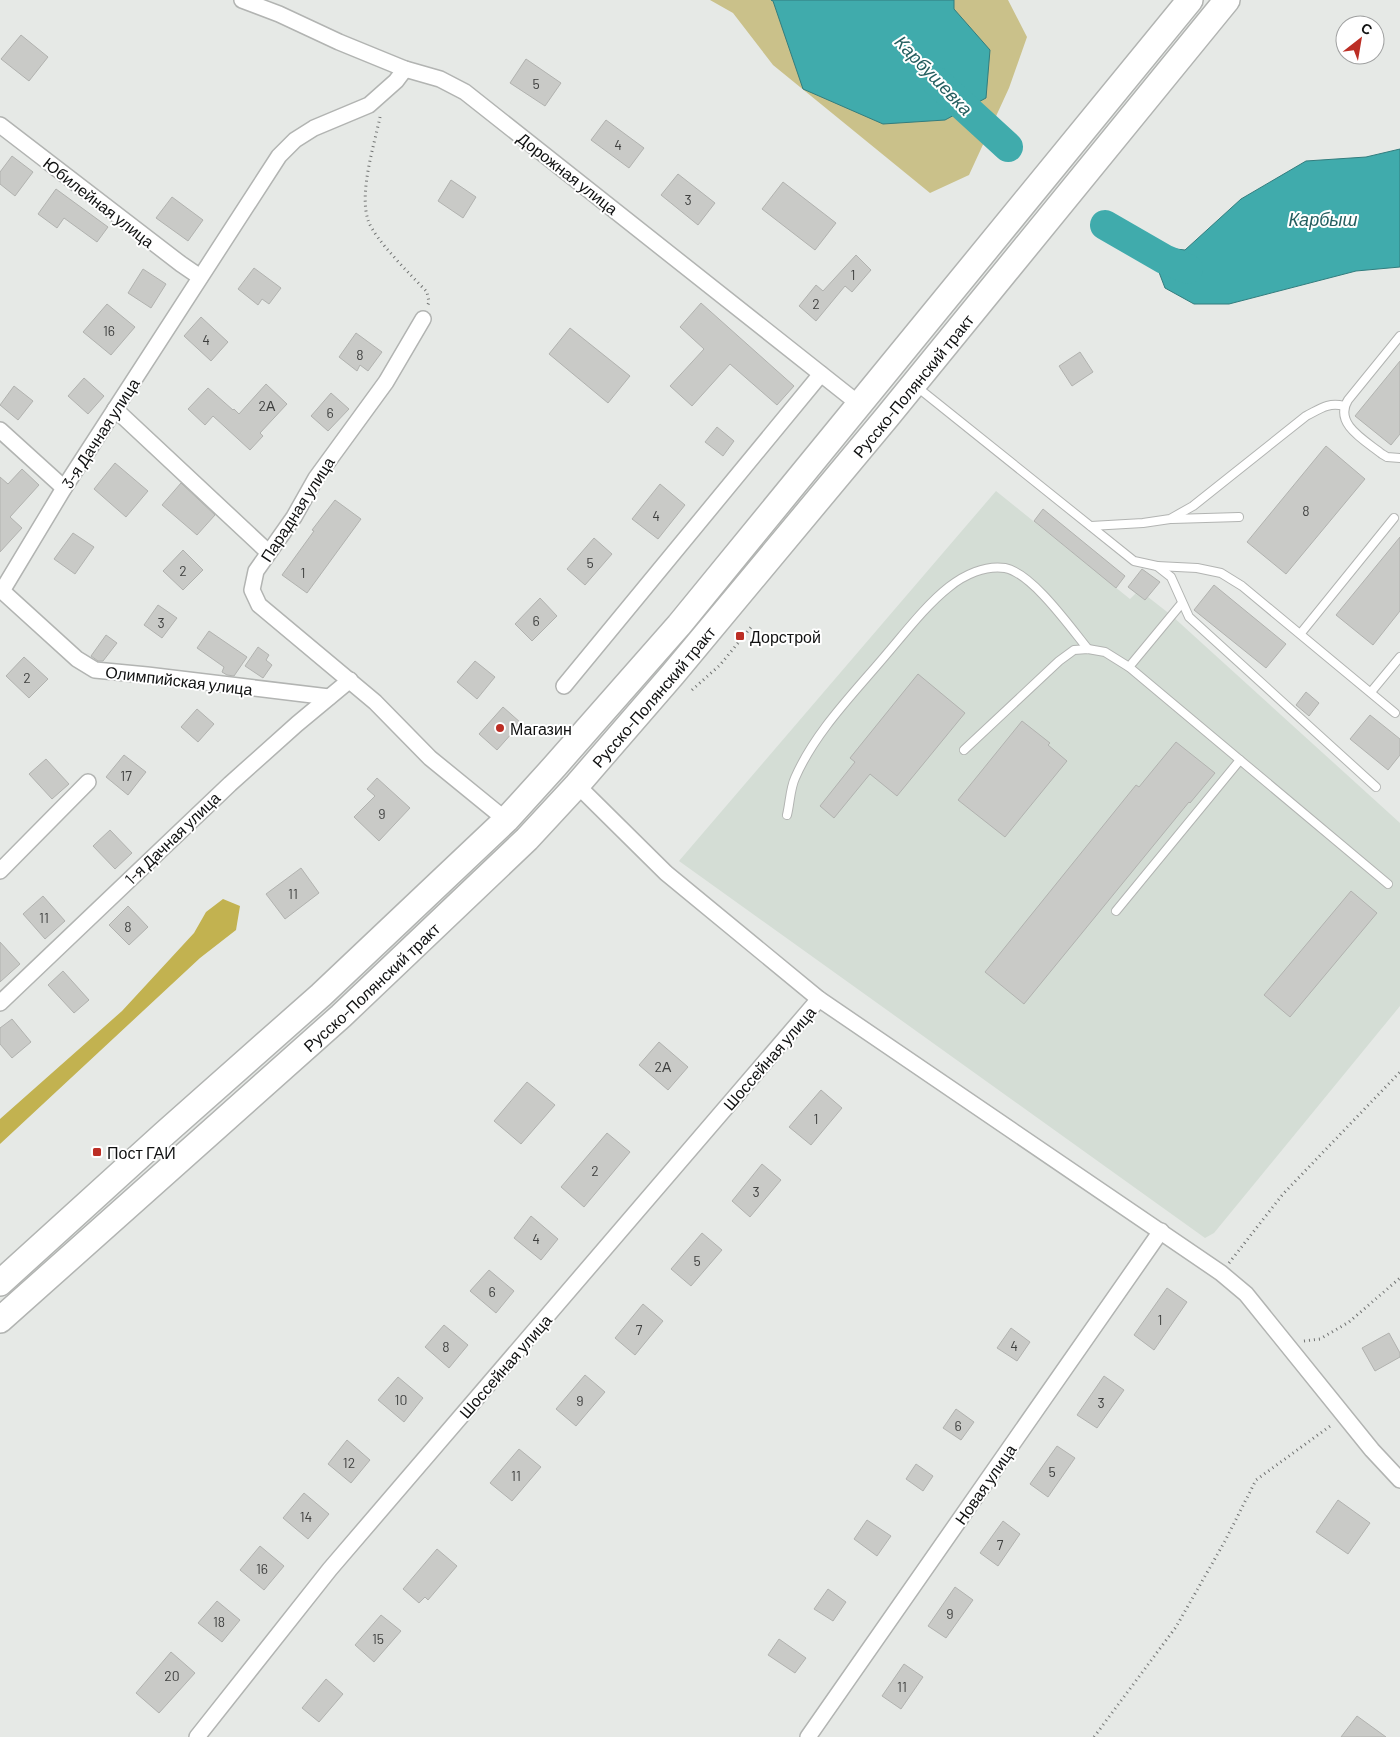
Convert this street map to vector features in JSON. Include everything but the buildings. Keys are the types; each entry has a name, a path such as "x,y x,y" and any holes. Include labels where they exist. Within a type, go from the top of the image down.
{"main road":[{"name":"Русско-Полянский тракт","path":"0,1284 164,1134 321,995 506,820 679,625 1190,0"},
{"name":"Русско-Полянский тракт","path":"0,1320 341,1016 527,840 673,674 1227,0"}],"street":[{"name":"Дорожная улица","path":"242,0 280,14 339,42 405,69 440,79 465,92 859,404"},
{"name":"3-я Дачная улица","path":"1,590 64,488 279,156 295,140 314,128 369,106 385,92 405,69"},
{"name":"Юбилейная улица","path":"0,125 159,248 200,277"},
{"name":"Парадная улица","path":"423,319 386,382 316,478 294,517 256,571 252,590 259,605 350,680 375,702 430,758 506,820"},
{"path":"564,686 821,374"},
{"path":"115,409 268,552"},
{"path":"0,430 64,488"},
{"name":"Олимпийская улица","path":"1,590 77,659 95,670 329,698"},
{"name":"1-я Дачная улица","path":"0,1003 230,784 350,680"},
{"path":"0,871 88,782"},
{"path":"577,785 666,873 819,999 1161,1231 1221,1273 1246,1294 1372,1450 1400,1480"},
{"name":"Шоссейная улица","path":"197,1737 330,1569 819,999"},
{"name":"Новая улица","path":"808,1737 1161,1231"}],"lane":[{"path":"1400,336 1344,406 1344,418 1350,428 1387,457 1400,458"},
{"path":"913,384 1134,561 1157,566 1197,568 1221,573 1242,586 1301,633 1396,713"},
{"path":"1170,519 1193,506 1306,416 1327,405 1344,406"},
{"path":"1091,526 1143,523 1170,519 1240,517"},
{"path":"1301,633 1394,518"},
{"path":"1157,566 1171,577 1189,617 1376,787"},
{"path":"787,815 794,780 809,752 839,711 914,622 948,587 965,576 990,567 1007,568 1025,578 1044,595 1088,649"},
{"path":"1130,667 1182,603"},
{"path":"964,750 1059,661 1074,650 1088,649 1105,652 1130,667 1388,884"},
{"path":"1371,692 1400,657"},
{"path":"1116,911 1240,760"}],"path":[{"path":"385,92 365,192 368,221 382,244 427,292 429,302 423,319"},
{"path":"692,690 720,665 752,626"},
{"path":"1221,1273 1283,1194 1400,1072"},
{"path":"1285,1341 1302,1342 1320,1339 1348,1322 1400,1278"},
{"path":"1094,1737 1176,1627 1256,1480 1344,1416"}],"shaded area":[{"path":"710,0 1008,0 1027,37 1009,88 969,175 930,193 773,65 733,13"},
{"path":"996,491 1130,599 1136,593 1145,600 1148,597 1171,615 1400,823 1400,1006 1214,1233 1205,1238 679,861"},
{"path":"223,899 240,906 236,930 200,958 0,1144 0,1119 122,1011 194,933 206,912"}],"water":[{"path":"771,0 954,0 954,9 990,50 986,98 945,120 883,124 803,89 773,1"},
{"name":"Карбыш","path":"1400,149 1400,267 1356,271 1229,304 1194,304 1165,288 1149,246 1185,250 1241,199 1306,161 1366,157"}],"waterway":[{"name":"Карбушевка","path":"937,82 1008,147"},
{"name":"Карбушевка","path":"1105,225 1164,259 1188,269"}],"place":[{"name":"Дорстрой","path":"740,636"},
{"name":"Магазин","path":"500,728"},
{"name":"Пост ГАИ","path":"97,1152"}]}
